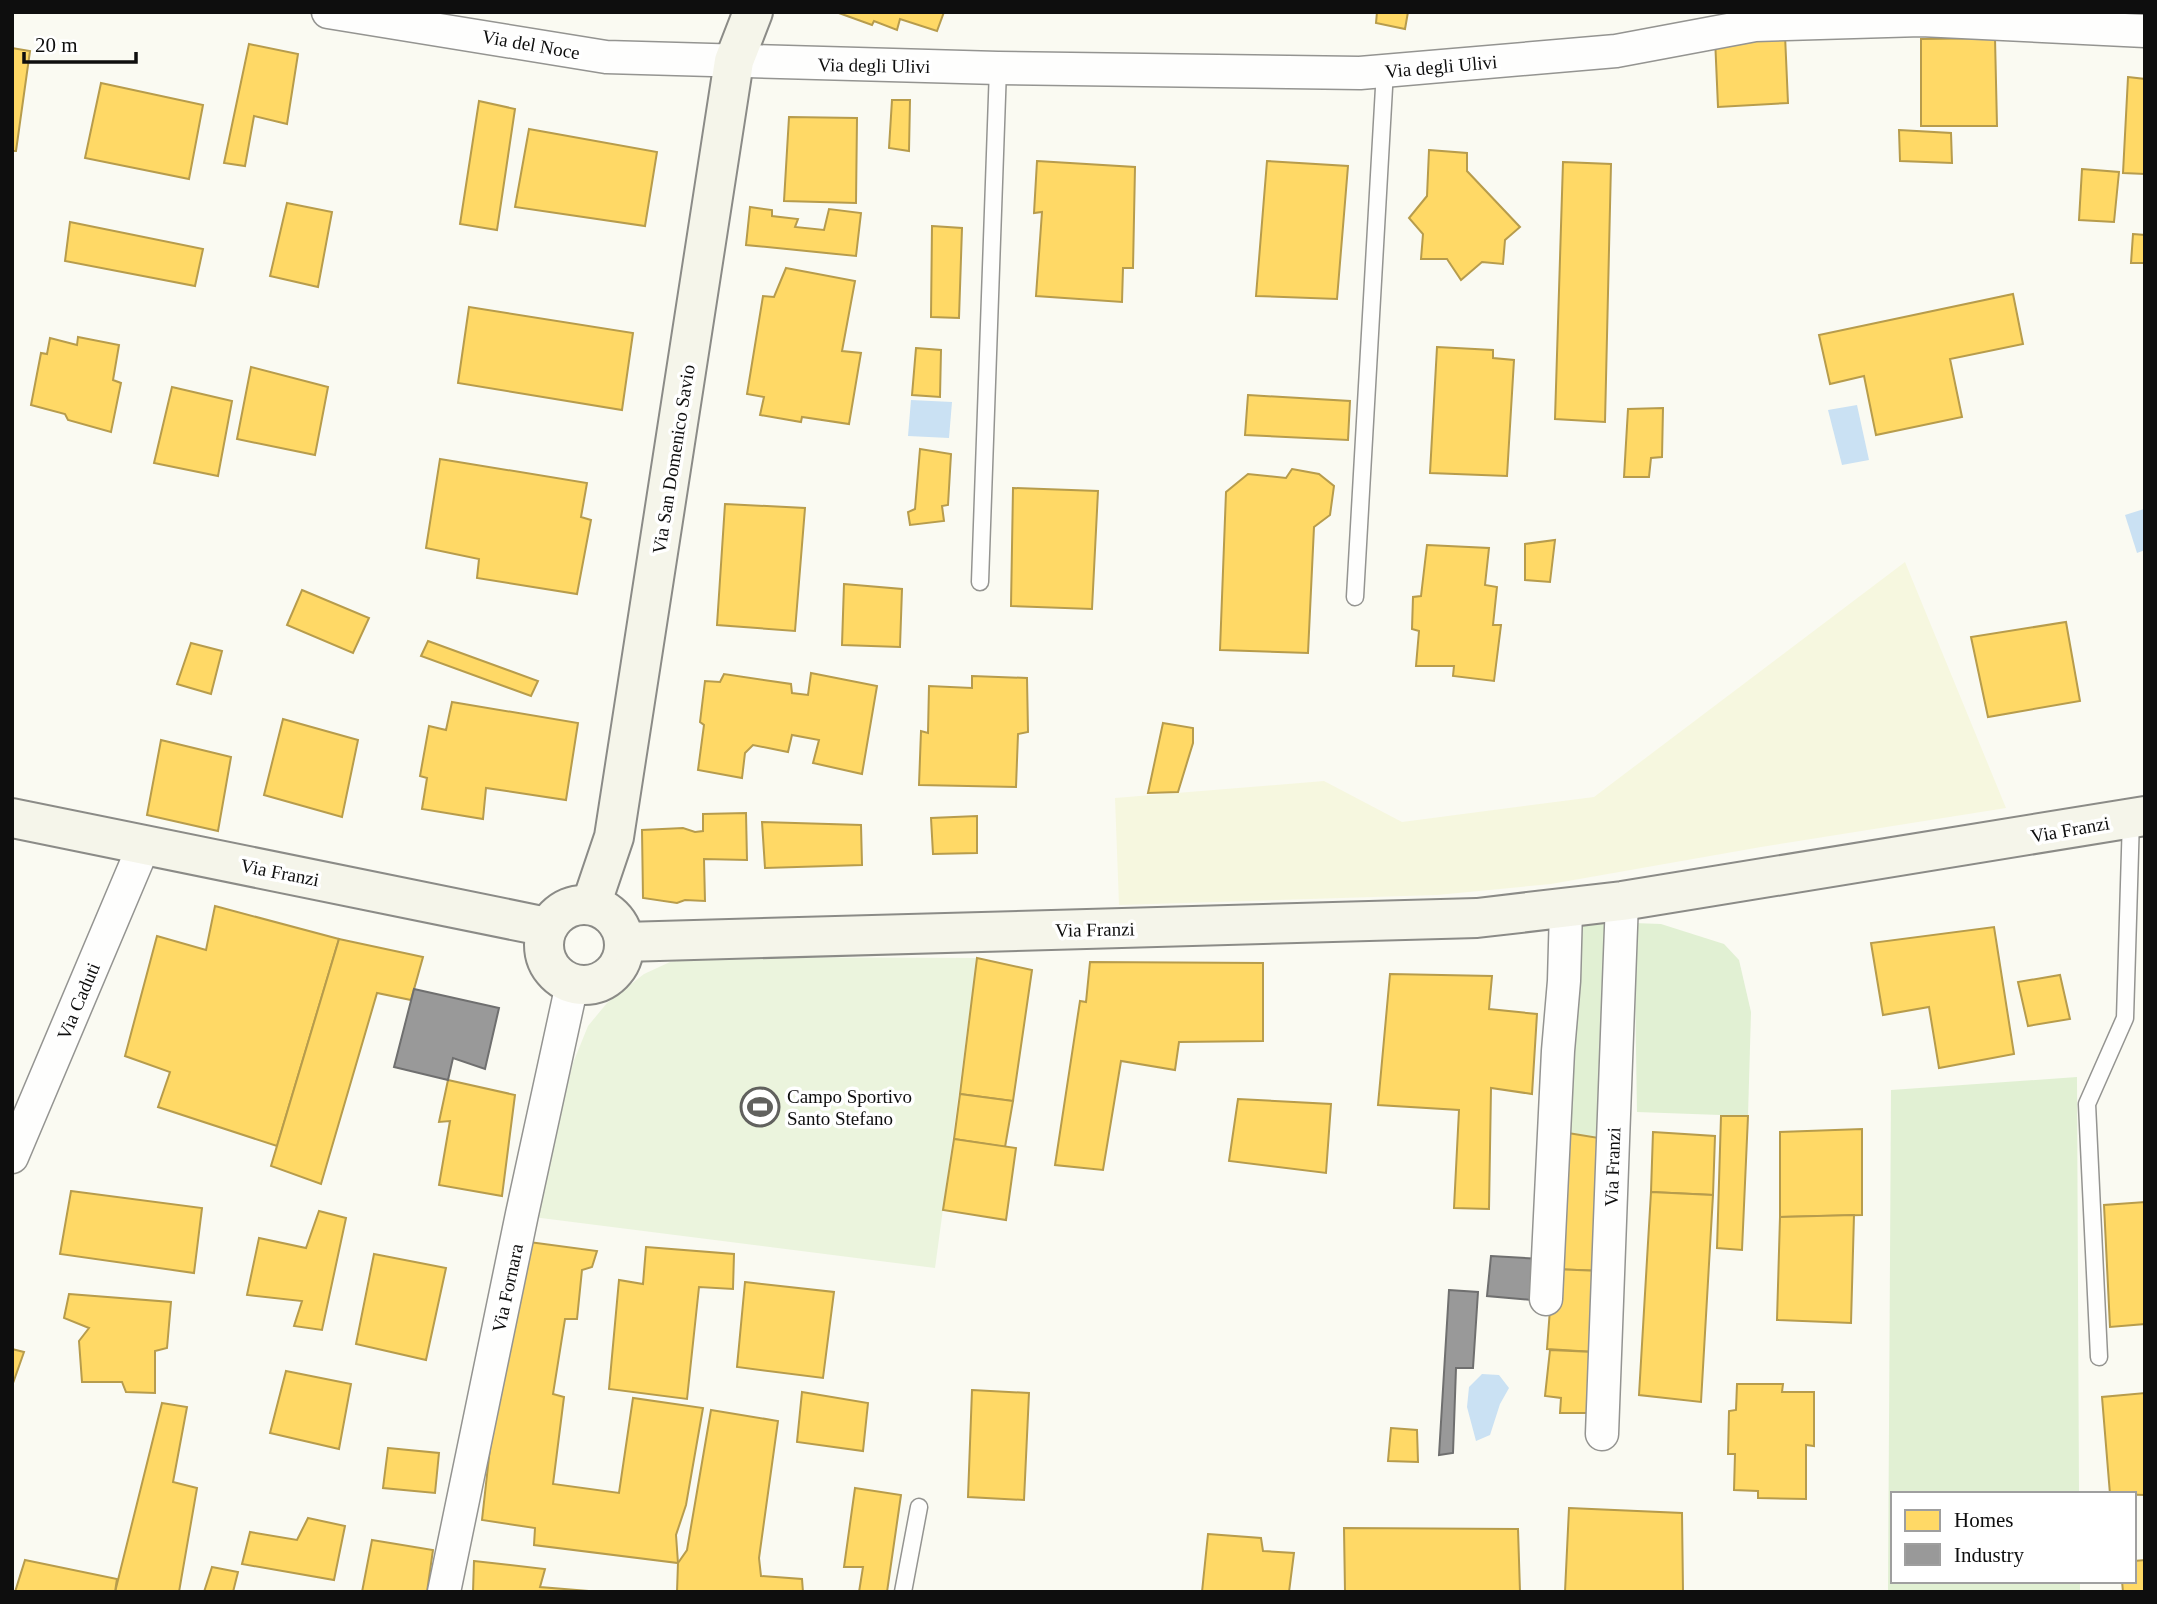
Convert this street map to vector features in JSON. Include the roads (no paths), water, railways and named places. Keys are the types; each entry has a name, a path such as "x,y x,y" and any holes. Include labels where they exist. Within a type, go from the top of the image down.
{"main road":[{"name":"Via San Domenico Savio","path":"591,905 614,837 734,61 753,12"},
{"name":"Via Franzi","path":"624,942 1463,918 1622,901 2138,817"},
{"name":"Via Franzi","path":"12,818 547,927"},
{"path":"591,905 604,909 615,918 624,942 623,955 618,967 598,984 572,984 560,978 547,961 543,941 547,927 565,909 591,905"}],"street":[{"name":"Via del Noce","path":"328,12 606,57 734,61"},
{"name":"Via degli Ulivi","path":"734,61 1360,73 1616,51 1755,25 1921,20 2145,32"},
{"name":"Via Caduti","path":"12,1157 144,845"},
{"name":"Via Franzi","path":"1602,1434 1622,901"},
{"path":"1546,1299 1566,909"},
{"name":"Via Fornara","path":"444,1592 572,984"}],"lane":[{"path":"980,582 998,68"},
{"path":"1355,597 1385,70"},
{"path":"2099,1357 2087,1104 2124,1018 2138,817"},
{"path":"903,1592 919,1507"}],"water":[{"path":"911,400 952,402 949,438 908,436"},
{"path":"1857,405 1869,460 1842,465 1828,410"},
{"path":"2144,509 2145,550 2137,553 2125,515"},
{"path":"1482,1374 1499,1375 1509,1388 1500,1404 1490,1435 1476,1441 1467,1407 1469,1387"}],"place":[{"name":"Campo Sportivo Santo Stefano","path":"760,1107"}]}
